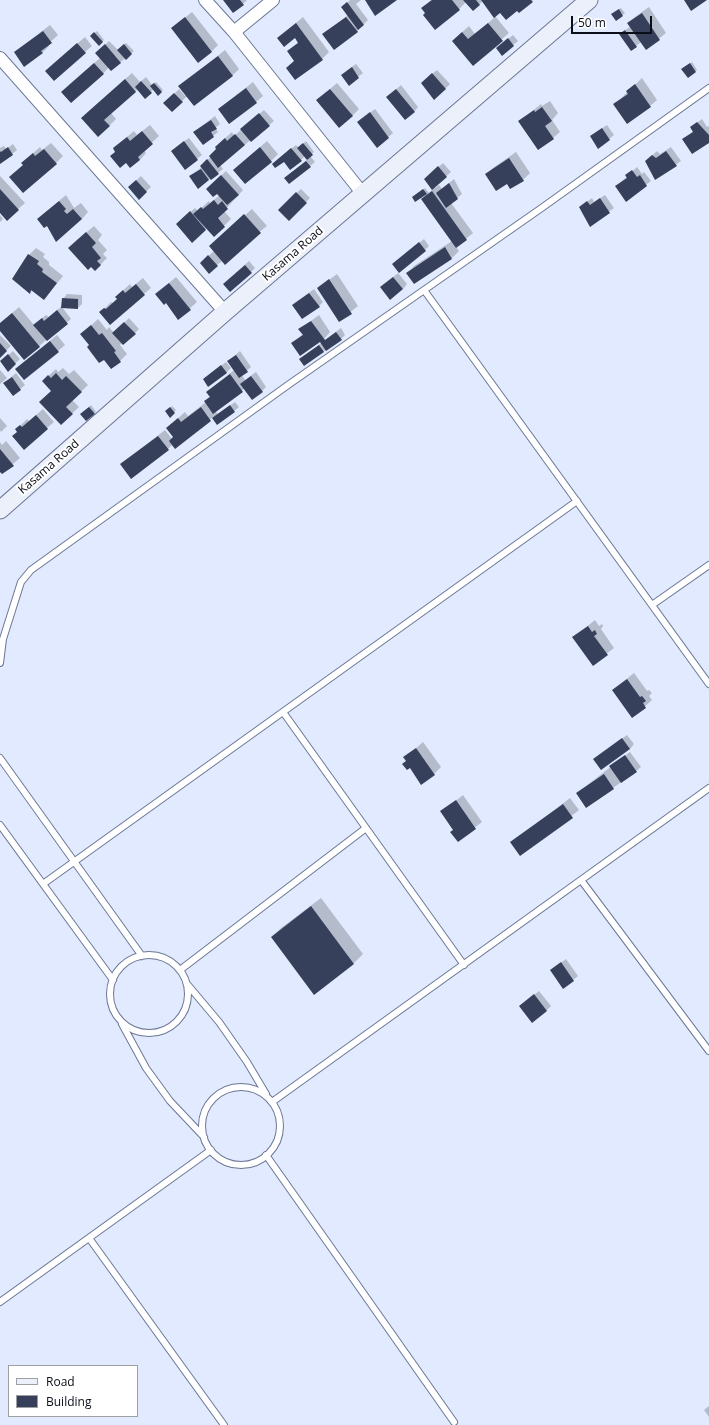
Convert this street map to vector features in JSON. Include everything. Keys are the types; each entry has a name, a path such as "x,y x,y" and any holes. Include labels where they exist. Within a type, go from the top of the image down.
{"street":[{"path":"205,0 234,32 363,194"},
{"path":"234,32 273,0"},
{"name":"Kasama Road","path":"0,510 225,312 589,0"},
{"path":"0,58 225,312"}],"lane":[{"path":"0,663 3,639 21,582 31,570 288,385 709,88"},
{"path":"424,290 709,684"},
{"path":"43,884 577,501"},
{"path":"652,605 709,565"},
{"path":"283,712 464,965"},
{"path":"0,758 142,956"},
{"path":"272,1102 709,788"},
{"path":"0,825 113,980"},
{"path":"180,970 366,828"},
{"path":"582,880 709,1051"},
{"path":"121,1022 146,1068 170,1101 204,1137 211,1150 222,1160 237,1164 252,1162 266,1155 276,1143 280,1130 279,1115 248,1062 220,1022 187,984 180,970 175,965 163,958 142,956 127,962 116,973 110,987 110,1003 116,1016 127,1027 142,1032 157,1031 171,1025 182,1013 187,999 187,984"},
{"path":"204,1137 203,1122 208,1107 212,1101 224,1092 231,1089 247,1087 267,1096"},
{"path":"0,1302 211,1150"},
{"path":"266,1155 454,1422"},
{"path":"89,1238 224,1425"}],"building":[{"path":"223,0 240,0 244,5 233,13"},
{"path":"365,0 397,0 375,16"},
{"path":"432,0 452,0 460,10 435,30 423,15 425,13 421,8"},
{"path":"463,0 476,0 480,5 473,11"},
{"path":"481,0 531,0 533,2 519,13 517,11 506,20 500,13 494,18"},
{"path":"684,0 707,0 691,11"},
{"path":"347,2 364,25 358,30 341,7"},
{"path":"619,9 623,16 616,21 611,14"},
{"path":"642,13 660,40 646,50 627,23"},
{"path":"185,17 212,52 198,63 171,28"},
{"path":"346,17 358,32 334,50 322,34"},
{"path":"296,23 323,60 295,80 286,68 294,61 287,51 298,43 295,38 284,47 277,38"},
{"path":"488,23 503,41 473,66 452,41 462,32 468,39"},
{"path":"625,30 637,47 631,51 619,34"},
{"path":"43,31 52,43 41,51 43,53 24,67 14,52"},
{"path":"94,32 103,42 99,46 90,36"},
{"path":"508,38 514,46 502,56 496,48"},
{"path":"77,43 86,53 54,81 45,71"},
{"path":"105,44 121,63 111,71 95,53"},
{"path":"124,44 132,54 126,60 117,50"},
{"path":"218,56 233,76 194,106 178,86"},
{"path":"94,63 104,74 71,103 61,92"},
{"path":"690,63 696,72 688,78 681,69"},
{"path":"352,67 359,78 349,86 341,75"},
{"path":"432,73 446,89 434,100 421,83"},
{"path":"125,79 136,92 104,120 110,126 98,137 81,118"},
{"path":"141,81 152,93 145,99 135,87"},
{"path":"154,83 162,92 158,96 150,86"},
{"path":"635,84 651,107 627,124 613,104 628,94 626,91"},
{"path":"246,88 257,103 229,124 218,109"},
{"path":"330,89 353,116 339,128 316,100"},
{"path":"396,89 415,112 405,120 386,97"},
{"path":"174,93 183,102 172,112 163,103"},
{"path":"542,107 552,121 545,126 554,139 538,150 518,121 534,110 535,112"},
{"path":"370,112 389,138 377,148 357,122"},
{"path":"259,113 270,126 251,142 240,129"},
{"path":"211,120 217,129 211,132 214,137 203,145 193,132"},
{"path":"697,122 709,135 709,143 692,154 682,139 693,132 690,127"},
{"path":"602,128 610,140 598,149 590,136"},
{"path":"142,131 153,144 138,157 140,160 130,168 126,163 120,168 110,156 115,152 113,148 127,137 130,141"},
{"path":"235,134 245,145 218,168 209,156 216,149 215,147 225,138 227,141"},
{"path":"184,141 198,160 185,170 171,151"},
{"path":"303,143 313,155 307,160 297,148"},
{"path":"8,147 13,155 0,164 0,151 1,152"},
{"path":"260,147 272,162 245,184 233,170"},
{"path":"291,148 302,161 290,170 284,162 275,168 272,164"},
{"path":"44,149 57,164 23,193 9,177 23,165 21,163 33,153 35,156"},
{"path":"666,151 677,166 655,180 645,161 652,155 656,158"},
{"path":"509,158 524,181 510,189 507,184 496,191 485,174"},
{"path":"207,159 219,174 211,180 200,166"},
{"path":"306,161 311,167 289,184 284,178"},
{"path":"438,166 447,177 432,190 424,179"},
{"path":"201,169 209,180 198,189 189,176"},
{"path":"632,170 637,177 640,175 647,186 626,202 615,186 627,178 625,175"},
{"path":"221,175 239,195 227,205 217,194 213,197 206,189"},
{"path":"136,180 147,192 139,200 128,187"},
{"path":"449,183 458,199 446,208 436,193"},
{"path":"0,189 19,210 7,221 0,213"},
{"path":"423,189 427,194 415,202 412,197"},
{"path":"432,191 467,240 456,248 421,199"},
{"path":"296,192 307,203 289,221 278,210"},
{"path":"600,198 610,213 590,227 579,207 587,201 590,205"},
{"path":"214,200 218,205 222,201 228,209 218,218 225,227 214,237 193,214 201,207 203,209"},
{"path":"59,201 66,209 64,211 67,214 73,209 82,219 56,242 47,226 44,228 37,219"},
{"path":"190,211 206,230 192,243 176,224"},
{"path":"244,214 261,233 225,265 209,246"},
{"path":"86,232 96,243 92,247 101,258 97,261 101,265 95,271 91,267 88,270 68,248"},
{"path":"419,242 426,251 399,273 392,264"},
{"path":"445,247 452,259 414,284 406,273"},
{"path":"28,254 39,261 37,264 43,269 42,272 57,283 44,300 31,290 30,294 12,279"},
{"path":"208,255 218,266 209,274 200,263"},
{"path":"245,265 252,273 230,292 223,284"},
{"path":"393,277 403,289 390,300 380,287"},
{"path":"329,279 352,314 339,322 317,288"},
{"path":"169,283 191,310 178,320 166,303 164,305 155,294"},
{"path":"136,284 145,295 110,325 99,312 104,308 106,309 117,299 115,297 123,290 125,293"},
{"path":"309,293 320,307 302,319 292,305"},
{"path":"62,298 78,299 78,309 61,308"},
{"path":"57,310 68,324 47,341 33,325 42,318 44,321"},
{"path":"12,313 40,347 24,360 0,331 0,323"},
{"path":"311,321 325,340 336,332 342,340 326,351 320,342 300,356 291,343 303,335 298,329"},
{"path":"124,322 136,334 123,345 112,333"},
{"path":"91,325 99,335 102,333 116,351 114,352 121,362 111,369 104,360 99,363 87,347 89,345 80,334"},
{"path":"50,341 59,352 24,380 15,369"},
{"path":"0,343 7,351 0,358"},
{"path":"319,345 324,352 304,366 299,359"},
{"path":"8,354 16,364 8,372 0,361"},
{"path":"236,355 248,372 239,378 227,361"},
{"path":"221,365 227,373 208,387 203,379"},
{"path":"56,373 62,380 66,376 82,392 66,407 73,414 61,425 39,402 51,391 42,381 48,375 51,378"},
{"path":"230,374 243,392 213,414 204,401 210,397 206,392"},
{"path":"251,376 263,392 252,400 240,384"},
{"path":"12,377 21,390 13,396 3,383"},
{"path":"230,405 235,412 217,425 212,418"},
{"path":"89,407 95,414 86,421 80,414"},
{"path":"170,407 175,413 170,418 165,411"},
{"path":"201,407 211,421 175,449 169,441 173,437 166,428 178,418 181,422"},
{"path":"36,415 48,429 24,450 12,436 17,432 15,429 20,425 22,427"},
{"path":"158,436 169,450 131,479 120,464"},
{"path":"0,449 14,466 2,474 0,472"},
{"path":"588,626 592,632 595,630 597,634 594,636 608,655 593,666 572,637"},
{"path":"627,679 640,697 642,696 646,701 643,703 646,708 632,718 612,690"},
{"path":"622,738 630,749 601,770 593,759"},
{"path":"416,748 435,775 421,785 410,768 407,770 402,764 406,761 403,757"},
{"path":"625,755 637,772 621,783 609,766"},
{"path":"604,774 614,789 586,808 576,793"},
{"path":"456,800 476,829 458,842 450,832 453,830 440,811"},
{"path":"563,804 573,818 520,856 510,842"},
{"path":"311,906 354,964 314,995 271,937"},
{"path":"561,962 574,981 563,989 550,970"},
{"path":"534,994 547,1011 532,1023 519,1006"}]}
